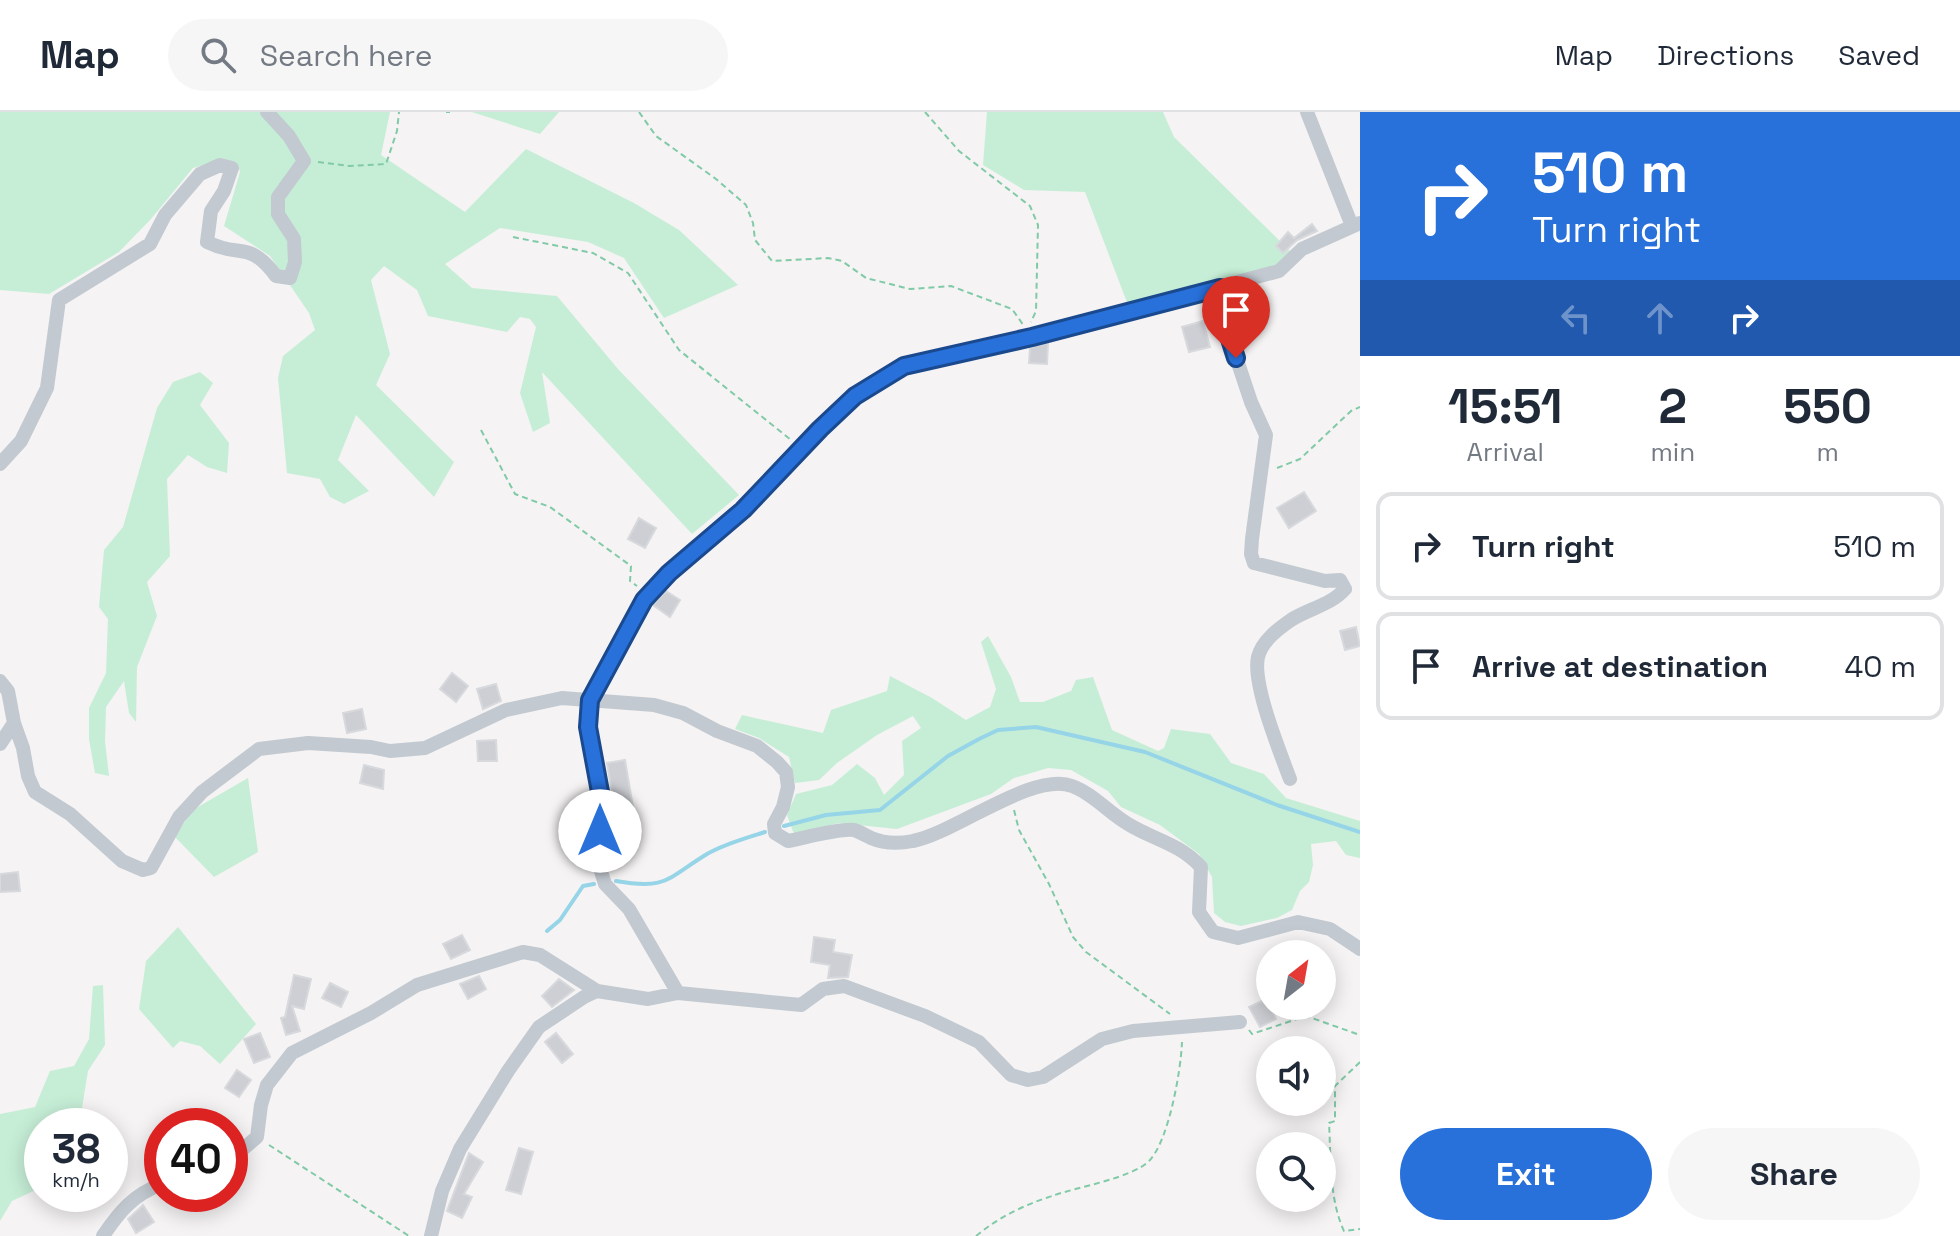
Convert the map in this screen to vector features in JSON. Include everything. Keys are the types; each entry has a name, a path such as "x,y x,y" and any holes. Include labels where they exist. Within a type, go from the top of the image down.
{"street":[{"path":"0,464 21,441 47,388 59,300 150,244 165,215 200,174 220,165 232,168 224,191 211,211 207,242 223,250 248,250 265,262 276,276 290,278 295,262 294,239 278,214 278,197 304,161 289,136 267,112"},
{"path":"678,993 629,909 605,884 598,862 603,808 588,727 590,700 644,600 669,573 743,510 855,396 904,366 1032,337 1279,271 1302,249 1356,225 1307,112"},
{"path":"1220,288 1229,336 1251,402 1266,435 1252,539 1254,563 1325,581 1340,580 1345,589 1337,598 1305,611 1273,632 1258,657 1259,678 1271,728 1290,779"},
{"path":"0,681 8,691 28,776 35,792 70,814 122,861 143,870 151,868 179,817 202,792 259,749 308,743 410,751 448,739 506,710 562,698 654,705 683,713 717,731 757,746 786,772 788,787 783,807 774,824 775,833 788,841 840,830 856,831 883,842 897,844 915,841 939,834 994,803 1060,783 1075,786 1109,813 1147,835 1187,852 1201,867 1199,912 1213,932 1238,938 1298,922 1330,929 1360,949"},
{"path":"0,744 14,723"},
{"path":"248,1145 257,1137 267,1085 292,1053 371,1013 417,985 523,952 540,955 597,991 648,999 678,993 801,1005 823,989 844,986 925,1016 979,1042 1011,1075 1028,1080 1043,1077 1102,1039 1133,1031 1240,1022"},
{"path":"431,1236 442,1191 460,1149 508,1071 539,1027 597,991"},
{"path":"103,1236 118,1214 144,1193"}],"path":[{"path":"304,161 349,166 386,164 397,131 399,112"},
{"path":"639,112 656,136 746,205 755,240 772,261 828,258 842,261 866,278 910,289 951,286 1012,309 1027,330 1036,311 1038,225 1030,206 959,151 925,112"},
{"path":"513,237 593,253 628,273 679,350 802,448"},
{"path":"1261,474 1300,459 1351,411 1360,407"},
{"path":"481,430 515,494 550,507 631,566 630,581 640,588 653,589"},
{"path":"1240,1022 1252,1034 1306,1016 1360,1035"},
{"path":"1346,1236 1333,1182 1329,1123 1335,1121 1335,1086 1360,1062"},
{"path":"257,1137 409,1236"},
{"path":"1344,1231 1360,1229"}],"green space":[{"path":"0,112 390,112 381,155 465,212 526,149 634,203 679,230 738,285 664,318 624,258 588,242 500,228 445,264 472,288 557,296 618,369 739,495 692,534 542,372 550,423 533,432 520,393 536,327 530,319 520,317 507,332 428,316 417,290 384,266 371,280 390,354 376,385 454,462 434,497 356,415 338,460 369,491 344,504 330,497 320,479 287,473 278,378 283,356 315,330 309,313 270,256 224,226 240,172 238,165 224,159 193,168 119,252 49,294 0,290"},
{"path":"472,112 559,112 540,134"},
{"path":"987,112 1163,112 1174,137 1290,251 1275,266 1128,305 1085,192 1024,190 983,165"},
{"path":"200,372 213,383 200,405 229,443 227,473 207,467 188,455 167,479 170,556 147,582 157,616 137,667 136,722 129,713 124,681 106,707 105,741 109,776 95,773 89,739 89,708 106,673 108,619 99,607 104,550 123,527 157,408 173,382"},
{"path":"988,636 1011,677 1020,702 1043,702 1071,691 1076,680 1093,677 1112,730 1158,751 1164,748 1171,729 1210,734 1231,763 1264,774 1286,798 1360,821 1360,858 1346,855 1336,841 1311,844 1313,865 1309,882 1300,891 1292,910 1277,918 1241,926 1225,922 1214,913 1212,877 1199,854 1160,825 1121,807 1108,791 1071,770 1048,768 1014,778 991,794 897,829 839,823 794,834 787,815 796,794 832,785 857,764 875,778 884,795 904,775 902,741 921,728 913,716 877,735 819,780 795,783 789,757 759,738 735,729 742,715 823,733 831,710 887,691 890,676 966,720 990,707 996,689 981,642"},
{"path":"248,778 258,852 214,877 175,837 191,811"},
{"path":"178,927 256,1024 220,1064 200,1046 180,1041 173,1048 139,1009 146,961"},
{"path":"103,985 105,1045 88,1071 82,1108 30,1108 35,1107 50,1071 74,1066 89,1039 93,986"},
{"path":"24,1109 24,1195 12,1201 0,1221 0,1114"}],"building":[{"path":"1312,224 1317,231 1297,240 1283,253 1276,246 1288,232 1294,238"},
{"path":"1203,321 1210,347 1189,352 1182,327"},
{"path":"1048,343 1047,364 1029,363 1030,348"},
{"path":"1304,492 1316,511 1289,528 1277,508"},
{"path":"639,518 656,528 645,548 628,539"},
{"path":"666,591 680,600 670,617 653,605"},
{"path":"1356,627 1360,646 1345,650 1340,631"},
{"path":"452,673 468,686 456,702 440,689"},
{"path":"496,684 501,701 483,709 477,689"},
{"path":"362,709 366,729 347,733 343,713"},
{"path":"496,740 497,761 478,761 477,741"},
{"path":"625,760 634,813 616,816 607,763"},
{"path":"364,765 384,770 383,789 360,783"},
{"path":"18,872 20,891 0,892 0,874"},
{"path":"462,935 470,950 451,959 443,944"},
{"path":"814,937 835,940 833,952 852,955 848,977 828,978 830,965 811,962"},
{"path":"294,975 311,979 304,1009 292,1006 300,1031 286,1035 281,1018 285,1017"},
{"path":"479,976 486,989 468,999 460,984"},
{"path":"559,979 574,990 552,1007 542,996"},
{"path":"330,983 348,992 341,1007 322,998"},
{"path":"1256,1004 1256,1020 1249,1007"},
{"path":"1256,1020 1274,1020 1260,1027"},
{"path":"260,1033 270,1057 254,1063 244,1039"},
{"path":"556,1033 573,1054 562,1063 545,1042"},
{"path":"237,1070 251,1080 239,1097 225,1088"},
{"path":"519,1148 533,1152 521,1194 506,1190"},
{"path":"469,1153 483,1162 464,1194 472,1197 462,1218 447,1211"},
{"path":"143,1205 144,1212 148,1212 154,1222 136,1233 128,1219"}],"waterway":[{"path":"784,826 826,815 880,810 948,756 979,739 998,730 1036,727 1145,752 1277,805 1360,832"},
{"path":"616,881 656,883 674,876 714,850 765,832"},
{"path":"547,931 560,920 583,886 594,884"}],"route":[{"path":"600,831 603,808 588,727 590,700 644,600 669,573 743,510 855,396 904,366 1032,337 1220,288 1236,358"}]}
